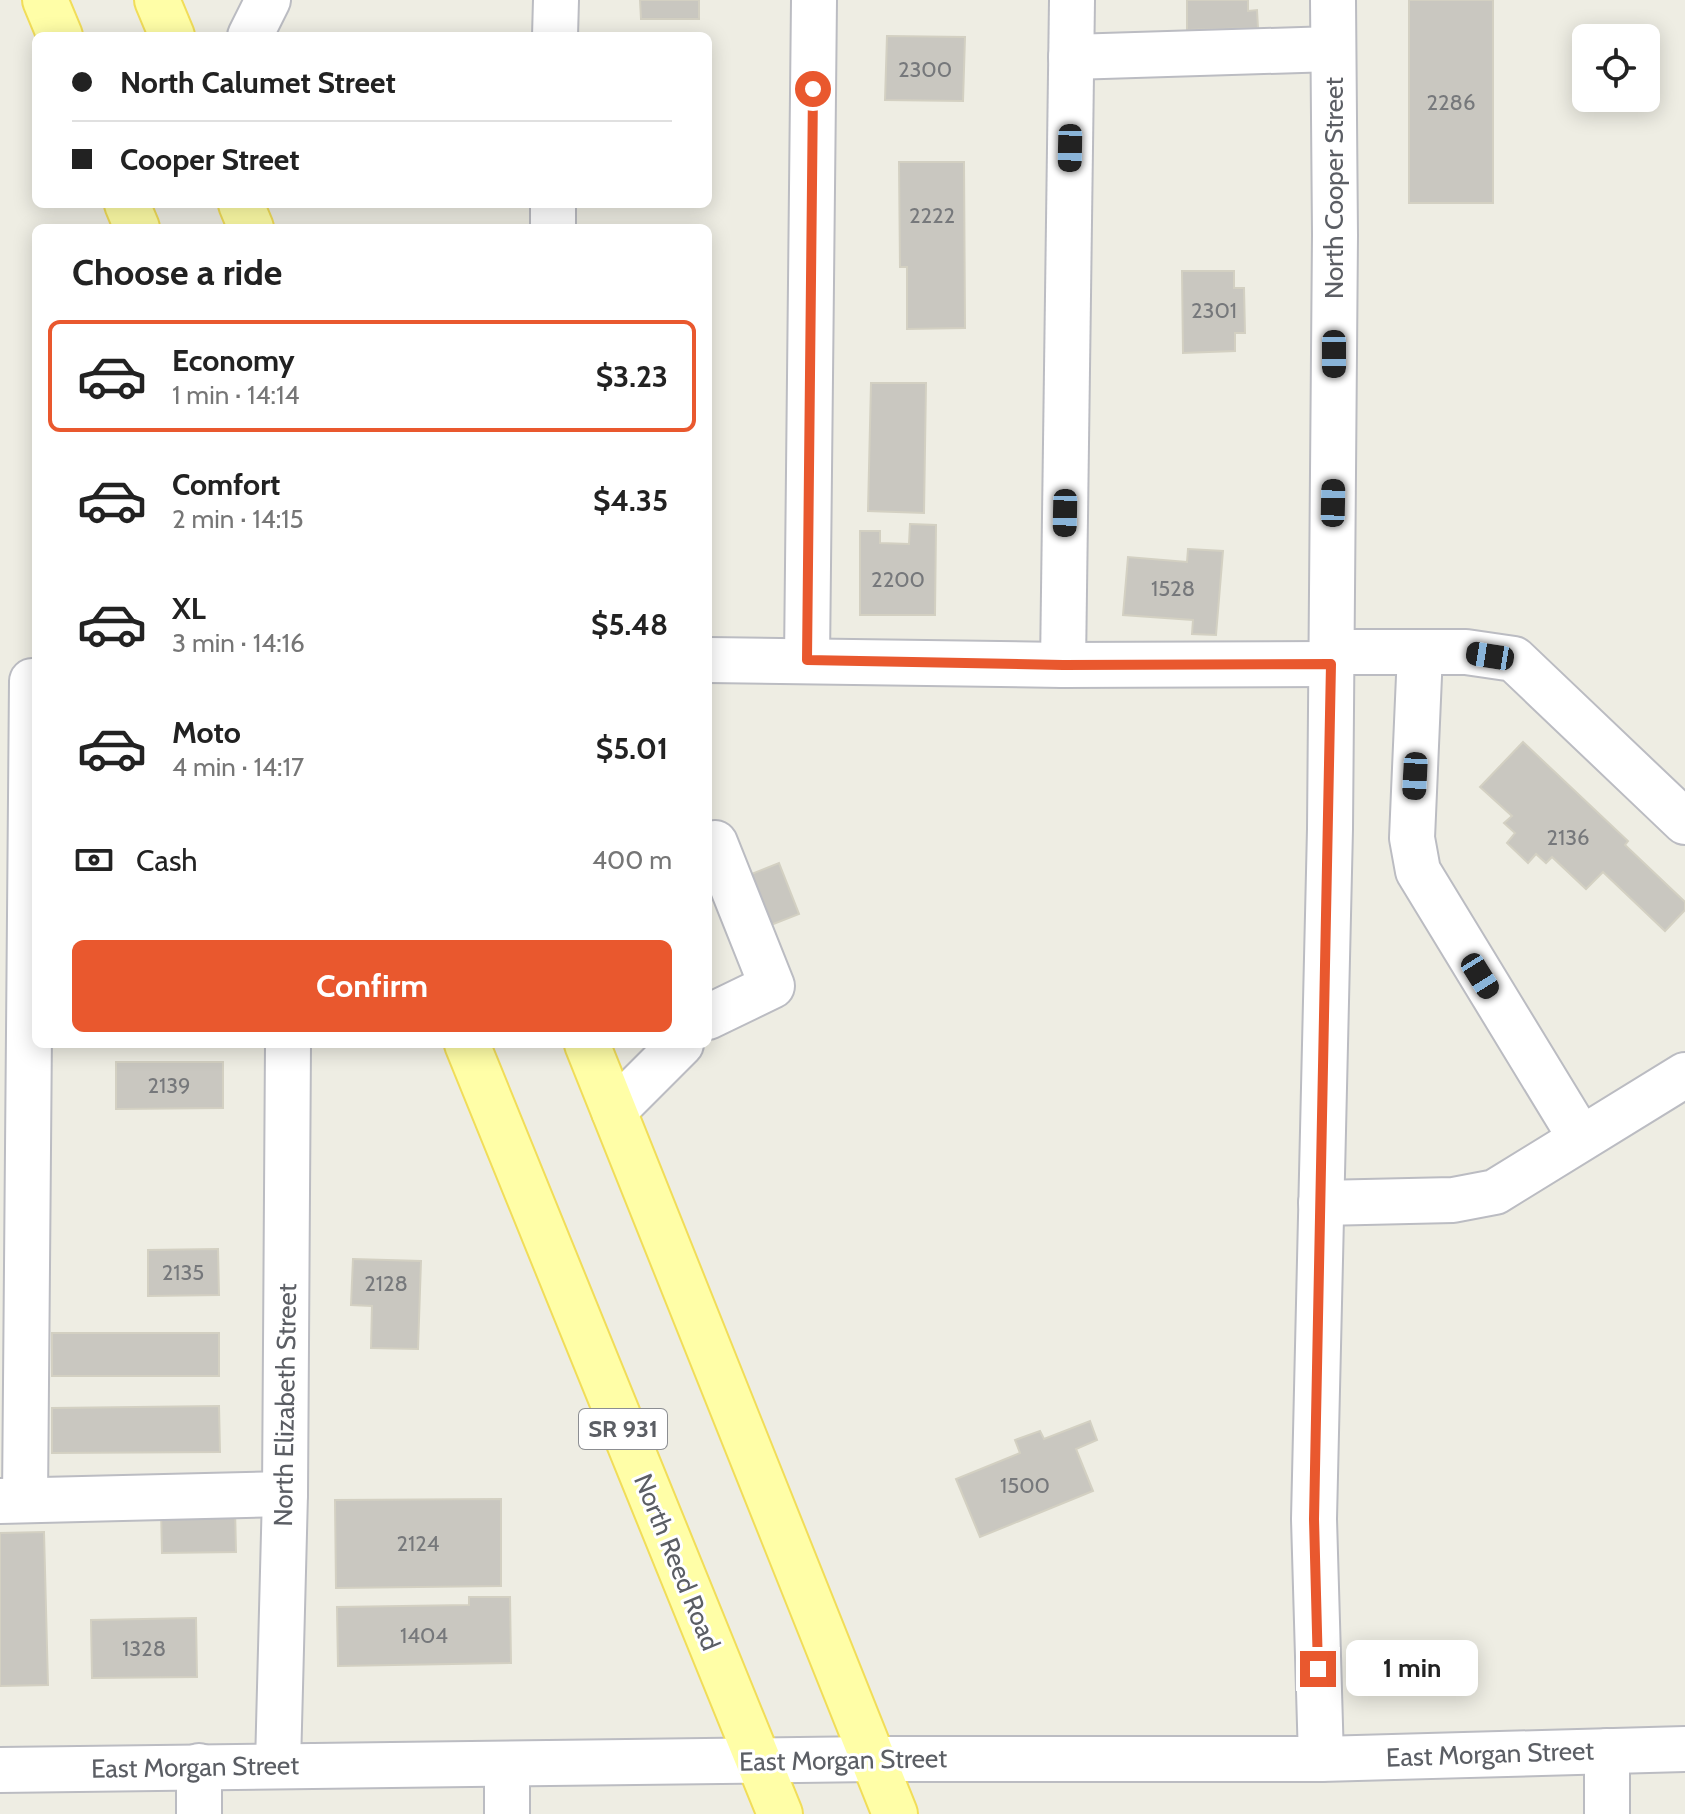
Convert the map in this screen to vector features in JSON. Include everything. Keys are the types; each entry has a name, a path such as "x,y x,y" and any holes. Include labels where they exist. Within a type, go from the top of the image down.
{"main road":[{"path":"45,0 58,32"},
{"path":"157,0 170,32"},
{"name":"North Reed Road","path":"469,1048 780,1814"},
{"path":"589,1048 895,1814"}],"street":[{"path":"252,32 268,0"},
{"path":"555,32 556,0"},
{"path":"807,660 814,0"},
{"path":"1063,665 1072,0"},
{"name":"North Cooper Street","path":"1321,1759 1314,1519 1331,658 1333,0"},
{"path":"1071,57 1333,49"},
{"path":"712,660 1063,665 1466,652 1514,659 1685,822"},
{"path":"1420,653 1412,838 1418,871 1580,1137"},
{"path":"23,681 12,1501 285,1494"},
{"path":"712,845 715,843 772,986 712,1011"},
{"name":"North Elizabeth Street","path":"278,1765 285,1494 288,1048"},
{"path":"614,1111 677,1048"},
{"path":"1321,1203 1453,1200 1495,1192 1685,1075"},
{"name":"East Morgan Street","path":"0,1770 873,1759 1321,1759 1685,1749"},
{"path":"1607,1751 1607,1814"},
{"path":"507,1764 507,1814"},
{"path":"199,1766 199,1814"}],"building":[{"path":"640,0 699,0 699,19 641,19"},
{"path":"1187,0 1248,0 1248,11 1257,10 1258,28 1187,30"},
{"path":"1409,0 1493,0 1493,203 1409,203"},
{"path":"887,36 965,37 963,101 885,100"},
{"path":"899,162 964,162 965,328 907,329 907,267 900,267"},
{"path":"1182,271 1234,271 1234,288 1244,288 1245,333 1235,333 1235,351 1183,353"},
{"path":"871,383 926,383 924,513 868,511"},
{"path":"910,524 936,525 935,615 860,615 860,531 880,531 880,543 909,544"},
{"path":"1188,549 1223,551 1216,635 1192,634 1193,620 1123,615 1128,557 1187,562"},
{"path":"1523,742 1628,841 1625,845 1685,902 1685,910 1665,931 1603,872 1586,889 1552,857 1546,863 1536,854 1528,863 1507,843 1515,833 1504,823 1512,816 1480,787"},
{"path":"779,863 799,914 771,925 749,875"},
{"path":"116,1062 223,1062 223,1108 116,1109"},
{"path":"218,1249 219,1295 148,1296 148,1250"},
{"path":"353,1259 421,1261 418,1349 371,1348 372,1306 351,1305"},
{"path":"52,1333 219,1333 219,1376 52,1376"},
{"path":"219,1406 220,1452 52,1453 52,1408"},
{"path":"1090,1421 1097,1440 1076,1449 1093,1491 980,1537 956,1479 1020,1453 1015,1440 1040,1431 1044,1439"},
{"path":"501,1499 501,1586 336,1588 335,1500"},
{"path":"235,1508 236,1552 162,1553 161,1509"},
{"path":"44,1532 48,1685 0,1686 0,1533"},
{"path":"469,1597 510,1597 511,1663 338,1666 337,1607 469,1605"},
{"path":"196,1618 197,1677 92,1678 91,1620"}],"route":[{"path":"813,89 807,660 1063,665 1331,664 1314,1519 1318,1669"}]}
